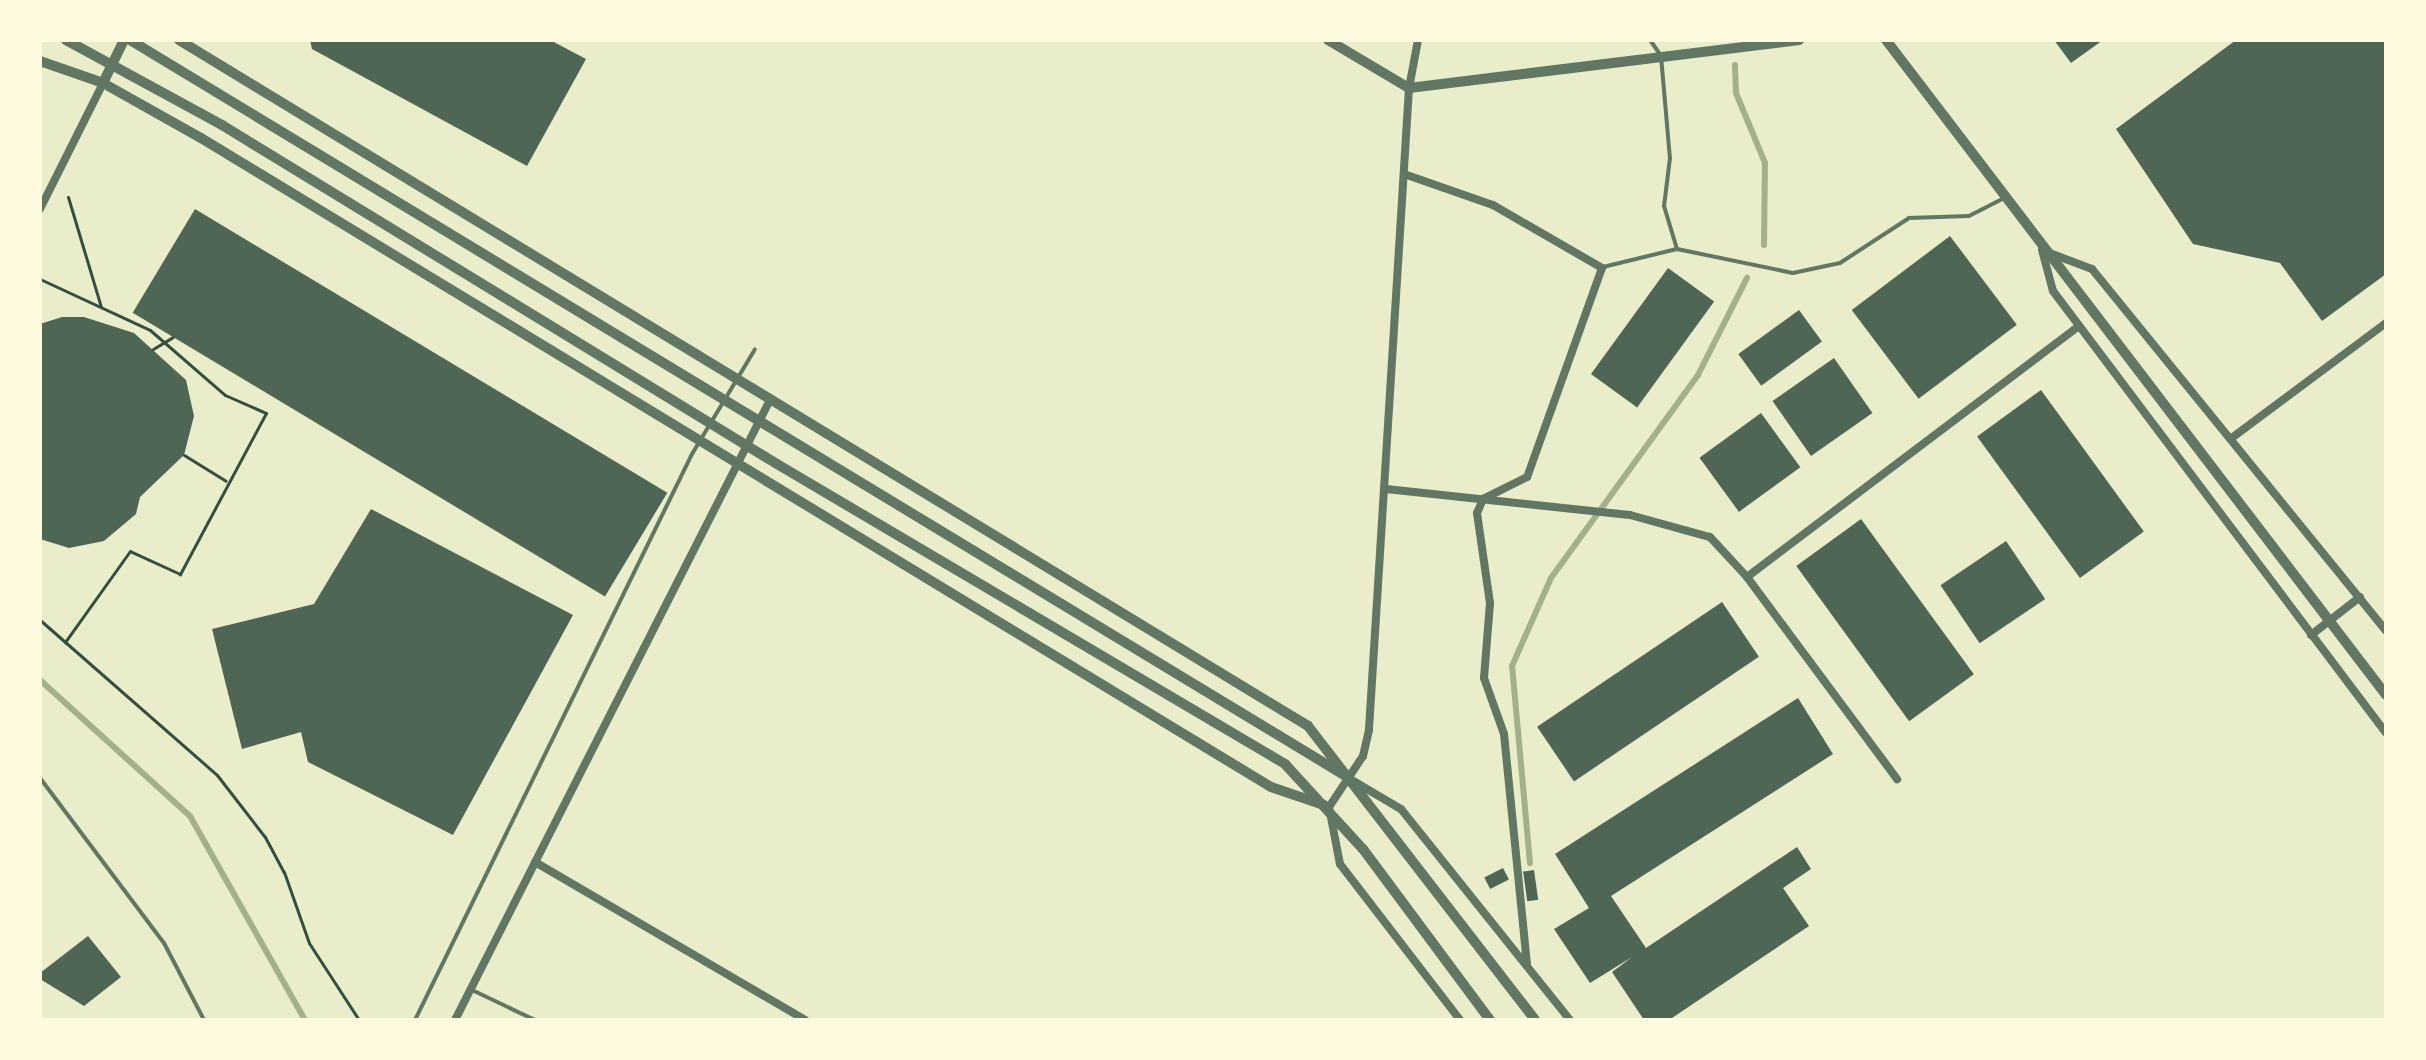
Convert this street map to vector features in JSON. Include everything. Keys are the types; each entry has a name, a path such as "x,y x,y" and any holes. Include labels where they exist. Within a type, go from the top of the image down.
{"street":[{"path":"66,40 112,63 1285,764 1329,807 1490,1020"},
{"path":"40,209 124,40"},
{"path":"130,40 1401,809 1570,1020"},
{"path":"179,40 1308,726 1535,1020"},
{"path":"1328,40 1409,88 1661,56 1726,44 1799,40"},
{"path":"1418,40 1409,88 1369,730 1349,778 1329,807 1340,864 1460,1020"},
{"path":"1886,40 2042,250 2386,695"},
{"path":"40,61 103,83 700,439 1271,787 1329,807"},
{"path":"1404,174 1493,205 1602,268 1527,477 1483,499 1477,524 1490,603 1484,678 1504,734 1527,964"},
{"path":"2042,250 2053,291 2386,733"},
{"path":"2042,250 2092,269 2233,437 2386,631"},
{"path":"2233,437 2386,323"},
{"path":"1747,577 2079,326"},
{"path":"455,1020 770,400"},
{"path":"1386,489 1630,515 1710,537 1747,577 1897,779"},
{"path":"2311,635 2360,597"},
{"path":"535,862 805,1020"}],"lane":[{"path":"1650,40 1661,56 1670,158 1664,206 1677,249"},
{"path":"1602,268 1677,249 1793,273 1840,263 1909,218 1969,216 2004,198"},
{"path":"415,1020 700,439 755,349"},
{"path":"40,778 164,943 204,1020"},
{"path":"470,989 535,1020"},
{"path":"785,1020 790,1011"}],"path":[{"path":"68,197 101,307"},
{"path":"40,279 150,330 225,395 266,413 226,481 180,574 130,551 65,642"},
{"path":"153,349 173,337"},
{"path":"184,455 226,481"},
{"path":"40,620 217,775 265,837 284,872 309,943 359,1020"}],"building":[{"path":"310,40 550,40 586,59 527,166 312,49"},
{"path":"2054,40 2103,40 2071,63"},
{"path":"2236,40 2386,40 2386,274 2322,321 2280,263 2193,244 2116,129"},
{"path":"195,209 667,493 605,597 133,313"},
{"path":"1950,236 2017,325 1919,399 1852,310"},
{"path":"1668,268 1714,302 1637,407 1591,374"},
{"path":"1799,310 1822,342 1761,386 1738,354"},
{"path":"62,317 84,317 134,333 186,380 194,416 184,455 140,497 136,514 104,541 69,548 40,539 40,324"},
{"path":"1834,358 1872,413 1811,456 1773,401"},
{"path":"2041,390 2144,532 2080,578 1977,436"},
{"path":"1761,413 1800,467 1739,512 1700,458"},
{"path":"371,509 573,615 453,835 308,762 301,732 242,749 212,629 314,604"},
{"path":"1861,519 1974,674 1909,721 1796,566"},
{"path":"2006,541 2045,599 1980,643 1941,585"},
{"path":"1722,602 1759,657 1574,781 1537,727"},
{"path":"1798,698 1833,754 1611,896 1646,948 1797,847 1811,869 1783,888 1809,926 1669,1020 1644,1020 1612,972 1632,957 1590,983 1554,929 1589,908 1555,854"},
{"path":"1503,868 1509,880 1490,889 1484,878"},
{"path":"1534,870 1538,900 1527,901 1523,872"},
{"path":"88,936 121,977 84,1006 40,979 40,973"}],"waterway":[{"path":"1735,65 1736,93 1765,163 1764,245"},
{"path":"1530,863 1512,666 1551,578 1698,375 1747,278"},
{"path":"40,680 190,816 305,1020"}]}
